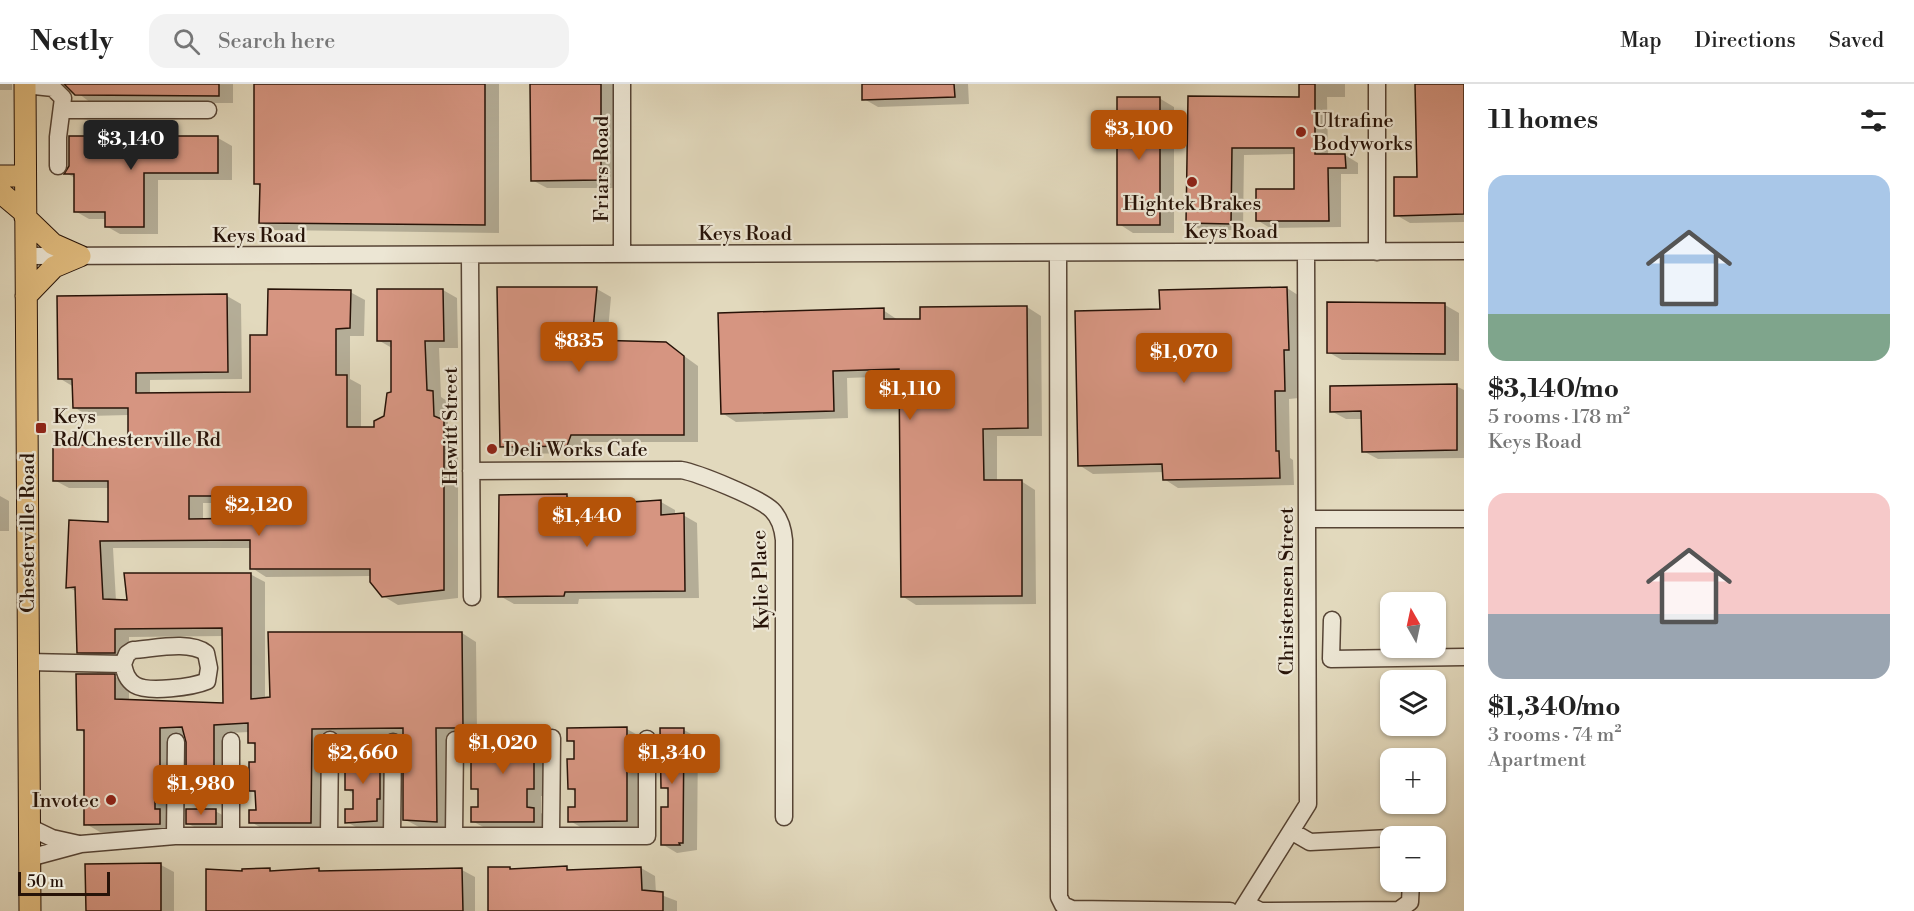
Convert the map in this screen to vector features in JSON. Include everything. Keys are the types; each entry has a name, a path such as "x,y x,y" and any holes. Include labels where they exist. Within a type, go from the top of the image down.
{"main road":[{"name":"Chesterville Road","path":"25,84 30,911"},
{"path":"0,176 25,176"},
{"path":"0,192 53,244 80,256"},
{"path":"26,296 54,267 80,256"}],"street":[{"path":"25,84 53,88 63,98 58,137 58,166"},
{"name":"Friars Road","path":"622,84 622,254"},
{"path":"1377,84 1377,252"},
{"path":"63,110 208,110"},
{"name":"Keys Road","path":"25,256 1464,251"},
{"name":"Christensen Street","path":"1244,907 1308,804 1306,252"},
{"path":"1058,253 1059,897 1063,905 1072,909 1230,911"},
{"name":"Hewitt Street","path":"470,255 472,597"},
{"name":"Kylie Place","path":"471,471 681,470 698,474 772,509 782,527 784,540 784,817"},
{"path":"1306,519 1464,519"},
{"path":"1307,631 1332,626 1331,659"},
{"path":"180,647 200,648 206,653 209,668 207,681 195,686 143,688 134,685 126,676 123,664 127,654 133,650 180,647"},
{"path":"1307,658 1464,657"},
{"path":"28,662 123,664"},
{"path":"551,836 552,738"},
{"path":"29,858 81,844 175,836 647,836 648,739"},
{"path":"329,836 330,740"},
{"path":"454,836 455,740"},
{"path":"231,741 231,836"},
{"path":"175,836 176,742"},
{"path":"392,836 393,742"},
{"path":"29,827 41,834 81,844"},
{"path":"1291,831 1310,842 1380,838"},
{"path":"1244,907 1261,910 1399,910 1410,902 1410,892"}],"building":[{"path":"64,84 219,84 219,96 75,95"},
{"path":"254,84 485,84 485,225 259,223 260,184 254,184"},
{"path":"530,84 601,84 601,180 531,181"},
{"path":"862,84 954,84 955,97 862,100"},
{"path":"1299,84 1315,84 1315,154 1345,154 1346,168 1328,168 1329,221 1256,221 1256,189 1294,189 1294,148 1232,148 1231,224 1186,223 1188,96 1299,97"},
{"path":"1415,84 1464,84 1464,214 1394,216 1394,177 1417,177"},
{"path":"1117,97 1160,97 1160,225 1117,225"},
{"path":"69,136 218,136 218,173 144,173 144,227 105,227 105,212 74,212 74,174 64,174 69,166"},
{"path":"497,287 597,287 592,340 666,342 684,356 684,435 571,435 567,446 500,447"},
{"path":"1287,287 1289,350 1284,350 1285,391 1275,391 1276,451 1279,451 1280,478 1163,480 1162,464 1078,466 1075,311 1160,309 1159,290"},
{"path":"268,289 351,290 350,328 336,329 336,375 347,375 347,427 374,427 374,421 384,416 387,393 391,392 391,341 377,341 377,289 443,289 444,341 425,341 427,390 433,391 434,416 444,420 444,590 382,597 370,582 370,569 250,569 250,540 100,541 103,599 127,600 124,573 251,573 251,699 270,697 268,632 462,632 463,728 436,728 437,822 403,820 403,728 312,729 311,823 249,823 249,810 256,810 255,791 249,791 249,762 255,762 255,743 248,743 248,723 214,725 214,791 186,791 186,742 182,727 160,728 160,791 155,791 155,809 160,809 160,824 84,825 84,730 77,730 76,674 115,674 115,699 223,703 222,628 115,629 115,653 77,653 75,587 66,588 69,520 108,522 108,481 53,481 53,445 128,445 128,408 73,408 72,379 58,379 57,296 227,294 228,372 136,373 136,393 250,392 250,335 267,335","holes":["189,496 250,496 250,518 189,519"]},
{"path":"1327,302 1445,303 1445,354 1327,353"},
{"path":"1027,306 1028,428 983,429 984,480 1022,480 1022,596 901,597 899,369 833,371 834,411 721,414 718,313 884,308 884,319 920,319 920,307"},
{"path":"1457,384 1457,450 1362,452 1361,411 1330,412 1330,386"},
{"path":"567,494 567,518 589,516 587,509 605,509 633,514 632,502 661,500 661,515 684,513 685,591 565,592 564,596 498,597 499,495"},
{"path":"627,727 627,821 568,822 568,807 575,807 575,789 568,789 567,759 574,759 574,741 567,741 567,728"},
{"path":"660,728 684,728 683,843 679,843 680,845 661,845 661,807 668,807 668,788 661,788"},
{"path":"470,729 534,729 534,789 527,789 527,807 534,808 534,822 471,822 471,807 478,807 478,789 471,789 471,760 478,760 478,741 470,741"},
{"path":"352,750 380,750 380,799 377,799 377,821 345,823 345,809 353,809 353,790 345,790 345,761 352,761"},
{"path":"186,809 216,809 216,824 186,824"},
{"path":"161,863 161,911 86,911 85,864"},
{"path":"567,866 567,870 641,867 642,890 663,892 663,911 488,911 488,867 510,867 510,869"},
{"path":"270,868 270,871 319,868 319,871 462,868 463,911 206,911 206,869 242,871 242,869"}],"place":[{"name":"Ultrafine Bodyworks","path":"1301,132"},
{"name":"Hightek Brakes","path":"1192,182"},
{"name":"Keys Rd/Chesterville Rd","path":"41,428"},
{"name":"Deli Works Cafe","path":"492,449"},
{"name":"Invotec","path":"111,800"}]}
